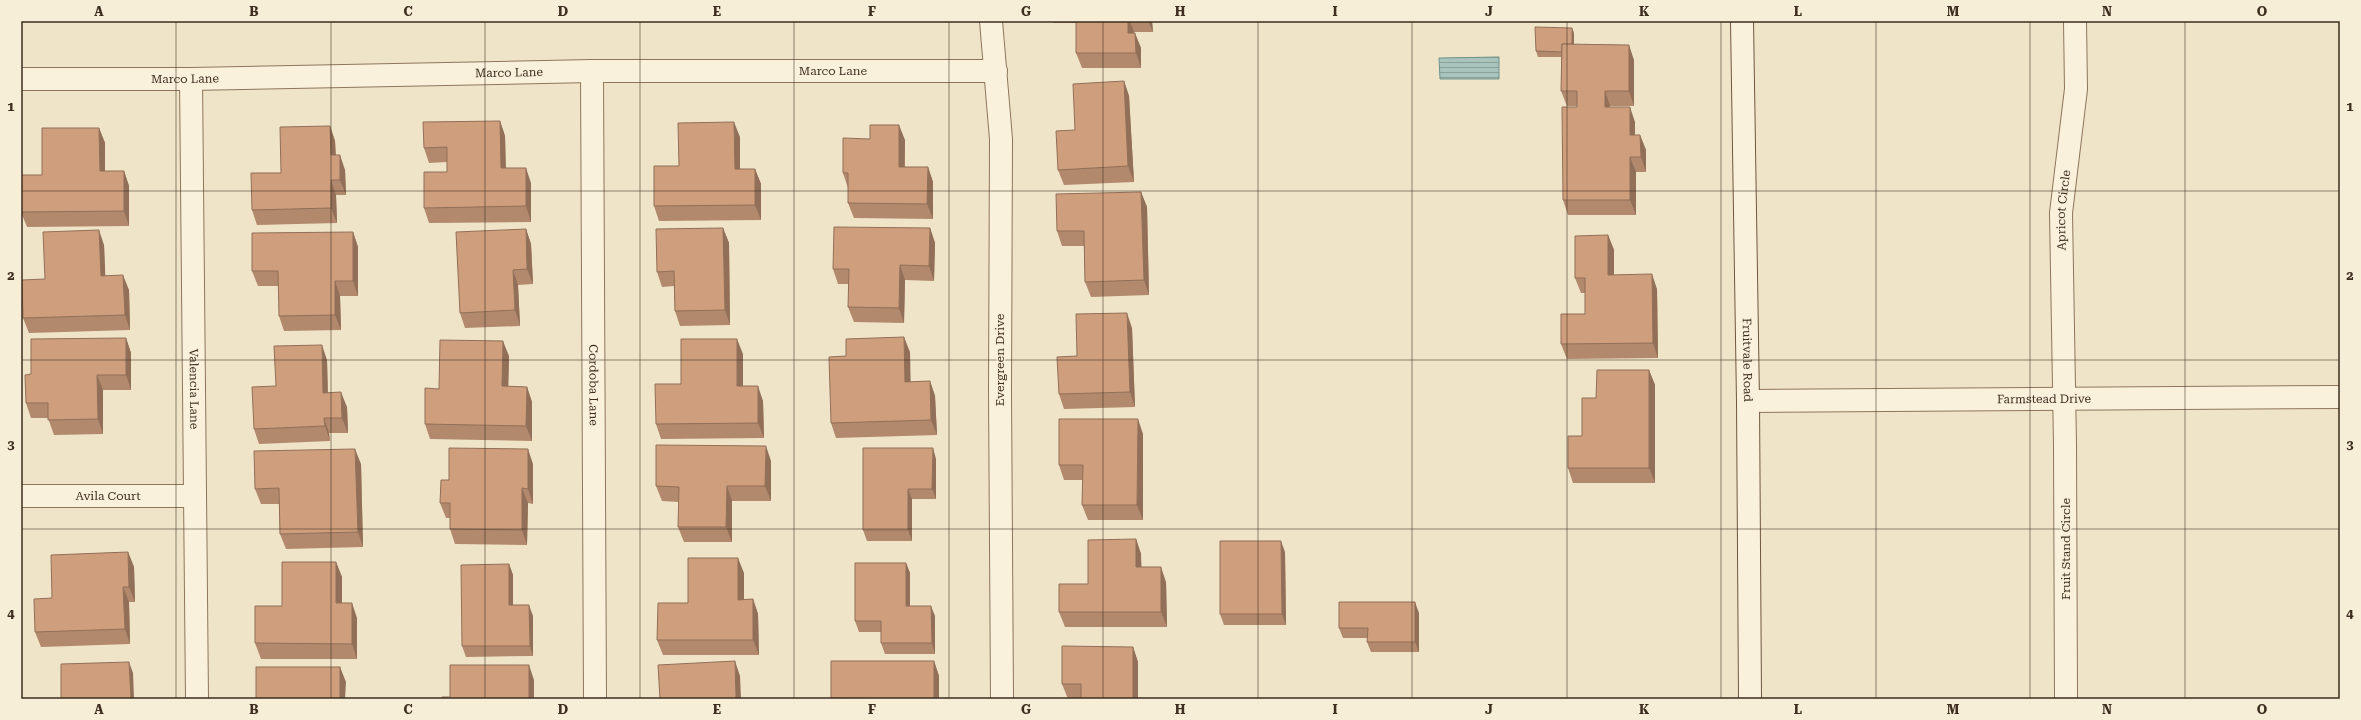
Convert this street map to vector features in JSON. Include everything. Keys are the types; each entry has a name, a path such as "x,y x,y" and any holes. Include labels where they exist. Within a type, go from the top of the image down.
{"street":[{"name":"Evergreen Drive","path":"991,21 1001,138 1000,392 1002,699"},
{"name":"Fruitvale Road","path":"1742,21 1748,401 1750,699"},
{"name":"Apricot Circle","path":"2064,400 2061,213 2076,89 2075,21"},
{"name":"Marco Lane","path":"21,79 191,79 592,70 996,71"},
{"name":"Cordoba Lane","path":"592,70 595,699"},
{"name":"Valencia Lane","path":"191,79 197,699"},
{"name":"Farmstead Drive","path":"1748,401 2340,397"},
{"name":"Fruit Stand Circle","path":"2064,400 2066,699"},
{"name":"Avila Court","path":"21,496 195,496"}],"water":[{"path":"1499,57 1499,79 1440,79 1439,58"}],"building":[{"path":"1076,21 1128,21 1128,33 1135,33 1136,53 1076,53"},
{"path":"1535,27 1572,28 1572,44 1562,44 1562,52 1536,51"},
{"path":"1562,44 1629,45 1629,91 1605,91 1605,107 1630,107 1630,135 1640,135 1641,157 1630,157 1630,200 1563,200 1562,107 1577,107 1577,91 1561,91"},
{"path":"1124,81 1128,166 1058,170 1056,131 1075,130 1073,84"},
{"path":"500,121 501,168 526,168 526,206 424,208 424,172 447,172 447,147 424,148 423,122"},
{"path":"734,122 735,169 755,169 755,205 654,206 654,166 679,166 678,123"},
{"path":"870,125 899,125 899,167 928,167 927,204 848,203 848,173 843,173 843,138 870,139"},
{"path":"330,126 331,155 340,155 340,180 331,180 331,208 252,210 251,173 281,173 280,127"},
{"path":"42,128 99,128 100,171 124,171 124,211 21,212 21,175 42,175"},
{"path":"1141,192 1144,280 1085,282 1084,231 1057,231 1056,194"},
{"path":"834,227 930,228 929,266 900,265 899,308 848,307 849,269 833,269"},
{"path":"723,228 725,310 675,311 674,271 657,272 656,229"},
{"path":"526,229 527,269 513,270 515,310 460,313 456,232"},
{"path":"99,230 101,276 123,275 125,315 23,318 22,280 45,279 43,232"},
{"path":"353,232 353,281 335,281 335,315 279,316 278,271 252,271 252,233"},
{"path":"1608,235 1608,275 1652,274 1653,343 1561,344 1561,314 1585,314 1585,278 1575,278 1575,236"},
{"path":"1127,313 1130,392 1059,394 1057,357 1077,356 1076,314"},
{"path":"904,337 905,382 930,381 931,420 831,423 829,357 846,356 846,339"},
{"path":"126,338 126,375 97,375 98,419 48,420 48,403 26,403 25,375 31,374 31,339"},
{"path":"681,339 737,339 737,386 758,386 758,423 656,424 655,384 681,384"},
{"path":"440,340 503,341 502,386 527,387 526,426 425,424 425,388 439,389"},
{"path":"322,345 323,393 341,392 342,418 324,418 325,426 254,429 252,387 276,386 274,346"},
{"path":"1597,370 1649,370 1649,468 1568,468 1568,436 1582,436 1582,398 1596,398"},
{"path":"1059,419 1138,419 1137,505 1082,505 1083,465 1059,465"},
{"path":"656,445 766,446 765,486 727,486 726,527 678,527 679,487 656,486"},
{"path":"449,448 528,449 528,489 522,488 522,530 450,529 450,503 440,503 441,480 449,480"},
{"path":"863,448 933,448 932,489 908,489 908,530 863,530"},
{"path":"355,449 358,532 280,534 279,488 255,489 254,451"},
{"path":"1136,539 1136,567 1161,567 1161,612 1059,612 1059,584 1088,584 1088,540"},
{"path":"1220,541 1281,541 1282,614 1220,614"},
{"path":"128,552 129,587 123,587 125,629 35,632 34,599 52,598 51,555"},
{"path":"688,558 738,558 738,600 753,599 753,640 657,640 658,603 688,603"},
{"path":"282,562 336,562 336,603 352,603 352,644 255,643 255,606 282,606"},
{"path":"855,563 906,563 906,606 931,606 932,643 881,643 881,621 855,621"},
{"path":"509,564 509,605 529,605 530,646 462,646 461,565"},
{"path":"1339,602 1415,602 1415,642 1367,642 1368,628 1339,628"},
{"path":"1062,646 1133,647 1133,699 1081,699 1081,684 1062,684"},
{"path":"735,661 736,699 660,699 658,665"},
{"path":"831,661 934,661 934,699 831,698"},
{"path":"129,662 131,699 61,699 61,664"},
{"path":"450,665 529,665 529,699 442,699 442,697 450,697"},
{"path":"256,667 340,667 340,699 256,699"}]}
